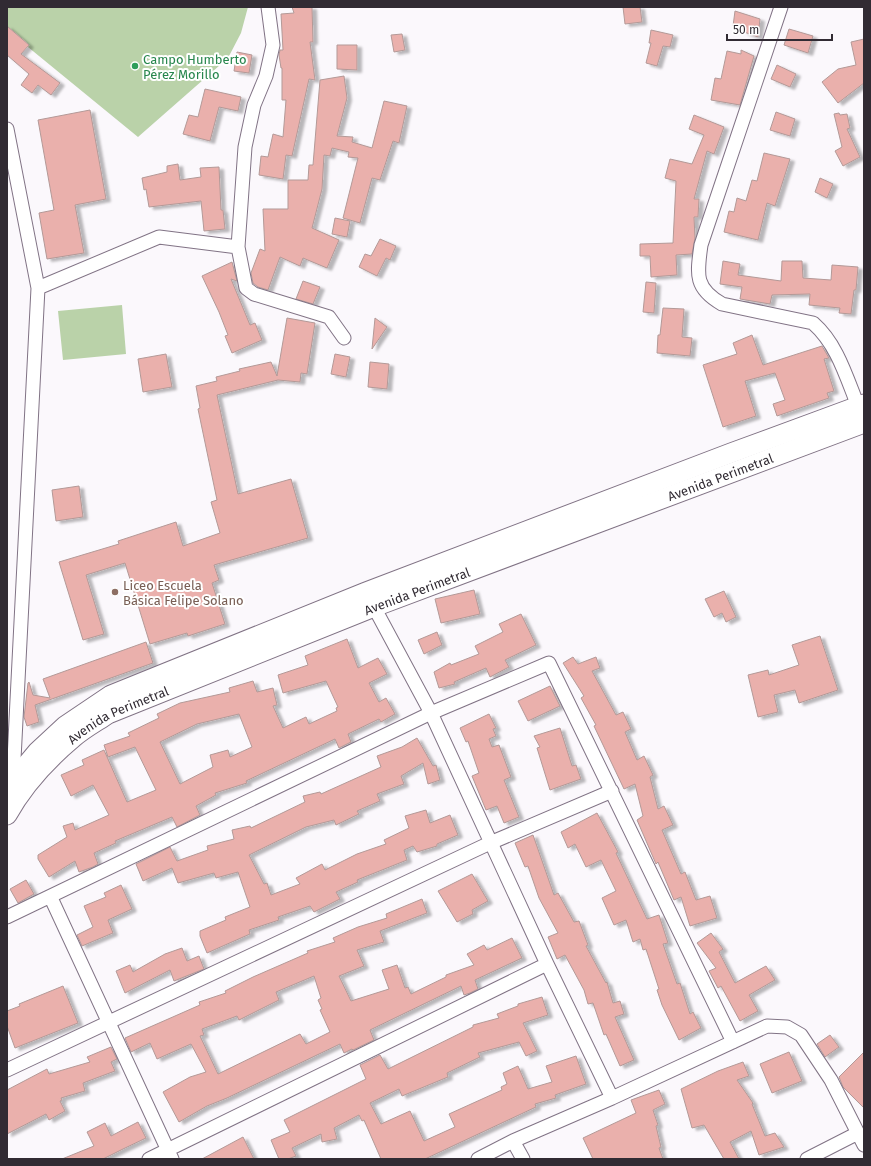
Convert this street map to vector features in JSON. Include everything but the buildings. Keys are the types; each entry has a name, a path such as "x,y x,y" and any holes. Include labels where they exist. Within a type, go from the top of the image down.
{"main road":[{"name":"Avenida Perimetral","path":"7,815 12,805 42,767 73,738 108,714 862,411"},
{"name":"Avenida Perimetral","path":"10,784 37,752 65,726 111,695 374,590 862,411"}],"street":[{"path":"268,7 273,45 266,76 254,105 245,147 238,247 246,288 254,294 329,317 344,338"},
{"path":"781,7 701,245 698,270 701,285 709,296 722,304 812,322 822,331 832,344 862,411"},
{"path":"7,129 38,288 10,784"},
{"path":"38,288 159,237 238,247"},
{"path":"374,606 431,713 490,843 612,1098"},
{"path":"7,917 51,898 431,713 549,663 733,1042"},
{"path":"7,1070 490,843 612,791"},
{"path":"51,898 107,1022 170,1154"},
{"path":"149,1159 170,1154 547,964"},
{"path":"478,1159 513,1141 612,1098 767,1026 786,1027 801,1035 831,1080 861,1139 807,1159"},
{"path":"513,1141 522,1159"}],"green space":[{"name":"Campo Humberto Pérez Morillo","path":"7,7 248,7 241,33 228,58 138,137 28,47 27,43 7,26"},
{"path":"122,305 126,354 63,360 58,311"}],"place":[{"name":"Campo Humberto Pérez Morillo","path":"135,66"},
{"name":"Liceo Escuela Básica Felipe Solano","path":"115,592"}]}
